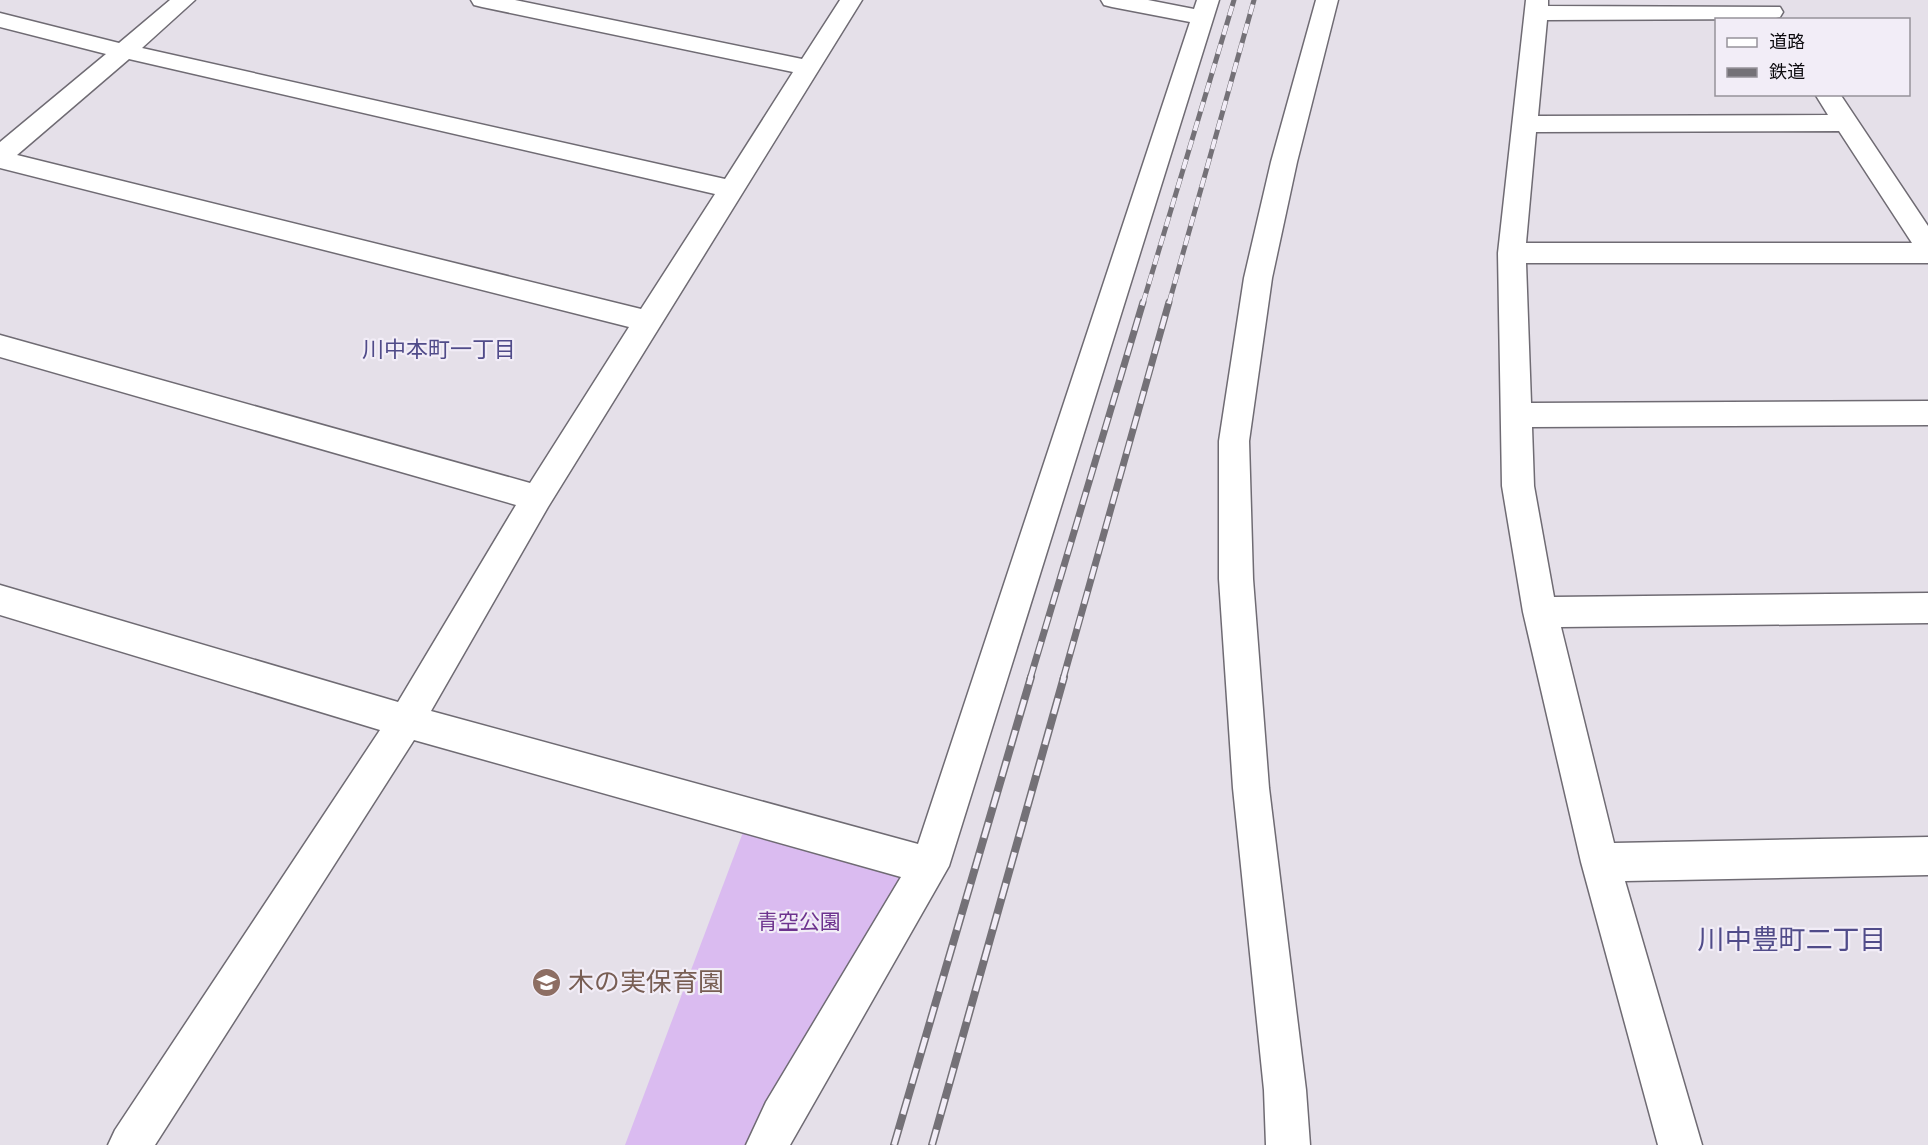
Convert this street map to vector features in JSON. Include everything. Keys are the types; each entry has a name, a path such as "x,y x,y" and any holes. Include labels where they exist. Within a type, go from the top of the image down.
{"street":[{"path":"0,158 184,0"},
{"path":"482,0 809,68"},
{"path":"130,1145 405,722 537,498 646,321 851,0"},
{"path":"768,1145 781,1118 930,866 1205,9 1112,0"},
{"path":"1288,1145 1285,1090 1251,788 1236,579 1234,441 1258,278 1284,162 1327,0"},
{"path":"1680,1145 1600,862 1540,612 1518,486 1512,253 1536,6 1771,10"},
{"path":"0,20 123,51 732,189"},
{"path":"1828,96 1928,247"},
{"path":"1525,124 1845,123"},
{"path":"0,158 646,321"},
{"path":"1512,253 1928,253"},
{"path":"0,346 41,360 537,498"},
{"path":"1515,415 1928,413"},
{"path":"0,600 405,722 748,819 930,866"},
{"path":"1540,612 1928,608"},
{"path":"1600,862 1928,856"}],"green space":[{"name":"青空公園","path":"748,819 930,866 768,1145 625,1145"}],"railway":[{"path":"1143,303 1234,0"},
{"path":"1169,303 1254,0"},
{"path":"1030,679 1143,302"},
{"path":"1063,679 1169,302"},
{"path":"894,1145 1031,677"},
{"path":"932,1145 1064,677"}],"place":[{"name":"木の実保育園","path":"547,982"}],"district":[{"name":"川中本町一丁目","path":"439,349"},
{"name":"川中豊町二丁目","path":"1792,940"}]}
